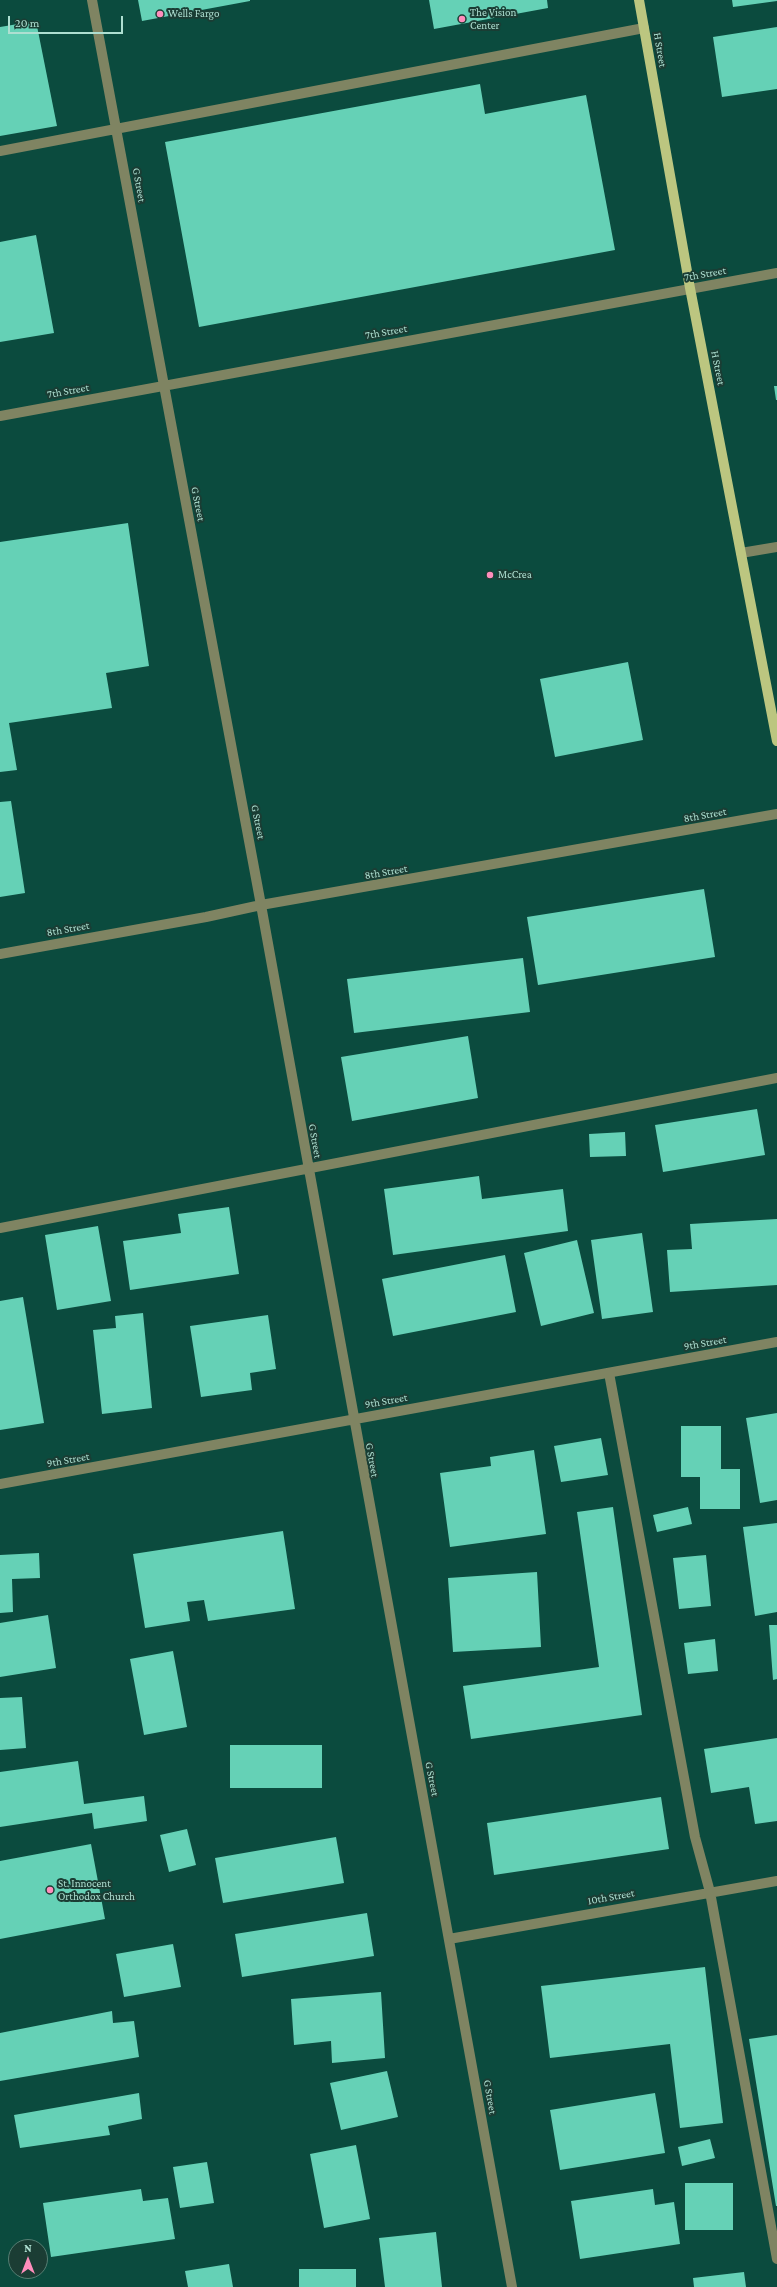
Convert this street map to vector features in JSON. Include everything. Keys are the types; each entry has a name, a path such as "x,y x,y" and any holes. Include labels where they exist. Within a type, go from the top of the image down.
{"main road":[{"name":"H Street","path":"639,0 690,288 777,741"}],"street":[{"name":"G Street","path":"92,0 261,905 353,1420 512,2287"},
{"path":"0,151 644,28"},
{"name":"7th Street","path":"0,416 777,273"},
{"path":"741,554 777,547"},
{"name":"8th Street","path":"0,954 206,917 261,905 777,814"},
{"path":"0,1228 777,1078"},
{"name":"9th Street","path":"0,1484 777,1342"},
{"path":"609,1373 695,1836 710,1892 777,2259"},
{"name":"10th Street","path":"449,1939 777,1881"}],"building":[{"name":"Wells Fargo","path":"138,0 250,0 250,1 142,21"},
{"name":"The Vision Center","path":"429,0 547,0 548,8 434,29"},
{"path":"732,0 777,0 777,1 733,7"},
{"path":"36,21 57,126 0,136 0,27"},
{"path":"777,27 777,89 722,97 713,37"},
{"path":"480,84 485,114 586,95 615,250 199,327 165,142"},
{"path":"36,235 54,333 0,342 0,242"},
{"path":"774,386 777,386 777,400 776,400"},
{"path":"128,523 149,666 106,673 112,708 9,723 17,770 0,772 0,542"},
{"path":"628,662 643,740 555,757 540,679"},
{"path":"11,801 25,893 0,897 0,802"},
{"path":"704,889 715,957 538,985 527,917"},
{"path":"523,958 530,1012 354,1033 347,979"},
{"path":"468,1036 478,1098 352,1121 341,1057"},
{"path":"757,1109 765,1155 663,1172 655,1125"},
{"path":"625,1132 626,1156 590,1157 589,1134"},
{"path":"479,1176 482,1199 563,1189 568,1231 393,1255 384,1189"},
{"path":"229,1207 239,1274 130,1290 123,1241 181,1233 178,1214"},
{"path":"777,1219 777,1285 670,1292 667,1250 692,1249 690,1224"},
{"path":"98,1226 111,1301 57,1310 45,1235"},
{"path":"642,1233 653,1312 602,1319 591,1240"},
{"path":"577,1240 594,1313 541,1326 524,1253"},
{"path":"505,1255 516,1312 393,1336 382,1279"},
{"path":"23,1297 44,1423 0,1430 0,1301"},
{"path":"143,1313 152,1408 102,1414 93,1330 116,1328 115,1316"},
{"path":"268,1315 276,1369 250,1373 252,1390 201,1397 190,1326"},
{"path":"777,1413 777,1500 760,1503 746,1418"},
{"path":"681,1426 721,1426 721,1469 740,1469 740,1509 700,1509 700,1477 681,1477"},
{"path":"601,1438 608,1475 561,1482 554,1446"},
{"path":"534,1450 546,1534 450,1547 440,1473 491,1466 490,1457"},
{"path":"613,1507 642,1715 471,1739 463,1686 599,1667 577,1512"},
{"path":"688,1507 692,1524 657,1532 653,1515"},
{"path":"777,1523 777,1612 755,1616 743,1527"},
{"path":"283,1531 295,1609 208,1621 204,1600 187,1602 190,1621 145,1628 133,1554"},
{"path":"39,1553 40,1578 12,1579 13,1612 0,1613 0,1555"},
{"path":"706,1555 711,1606 679,1609 673,1558"},
{"path":"537,1572 541,1647 453,1652 448,1578"},
{"path":"48,1615 56,1668 0,1677 0,1623"},
{"path":"769,1625 777,1625 777,1679 773,1680"},
{"path":"715,1639 718,1671 688,1674 684,1643"},
{"path":"173,1651 187,1727 144,1735 130,1659"},
{"path":"22,1697 26,1748 0,1750 0,1698"},
{"path":"777,1738 777,1821 755,1824 749,1787 711,1793 704,1749"},
{"path":"230,1745 322,1745 322,1788 230,1788"},
{"path":"78,1761 84,1804 144,1796 147,1821 94,1829 92,1813 0,1827 0,1772"},
{"path":"661,1797 669,1849 494,1875 487,1823"},
{"path":"187,1829 196,1865 169,1872 160,1835"},
{"path":"336,1837 344,1883 223,1903 215,1858"},
{"name":"St. Innocent Orthodox Church","path":"91,1844 105,1919 0,1939 0,1861"},
{"path":"367,1913 374,1956 242,1977 235,1934"},
{"path":"173,1944 181,1987 124,1997 116,1954"},
{"path":"705,1967 723,2123 680,2128 670,2044 550,2058 541,1986"},
{"path":"381,1992 385,2058 332,2063 331,2041 294,2045 291,1999"},
{"path":"112,2011 113,2023 134,2021 139,2057 0,2081 0,2033"},
{"path":"777,2035 777,2206 776,2206 749,2039"},
{"path":"387,2071 398,2117 341,2130 330,2083"},
{"path":"139,2093 142,2119 108,2126 110,2135 20,2148 14,2115"},
{"path":"655,2093 665,2153 560,2170 550,2110"},
{"path":"710,2139 715,2158 682,2166 678,2147"},
{"path":"356,2145 370,2219 324,2228 310,2154"},
{"path":"207,2162 214,2203 180,2208 173,2167"},
{"path":"685,2183 733,2183 733,2230 685,2230"},
{"path":"141,2189 143,2201 168,2198 175,2239 51,2257 43,2203"},
{"path":"653,2189 655,2205 674,2202 680,2244 580,2259 571,2201"},
{"path":"436,2232 442,2287 385,2287 379,2238"},
{"path":"229,2264 233,2287 188,2287 185,2271"},
{"path":"299,2269 356,2269 356,2287 299,2287"},
{"path":"744,2272 746,2287 694,2287 693,2278"}],"place":[{"name":"Wells Fargo","path":"160,14"},
{"name":"The Vision Center","path":"462,19"},
{"name":"McCrea","path":"490,575"},
{"name":"St. Innocent Orthodox Church","path":"50,1890"}]}
